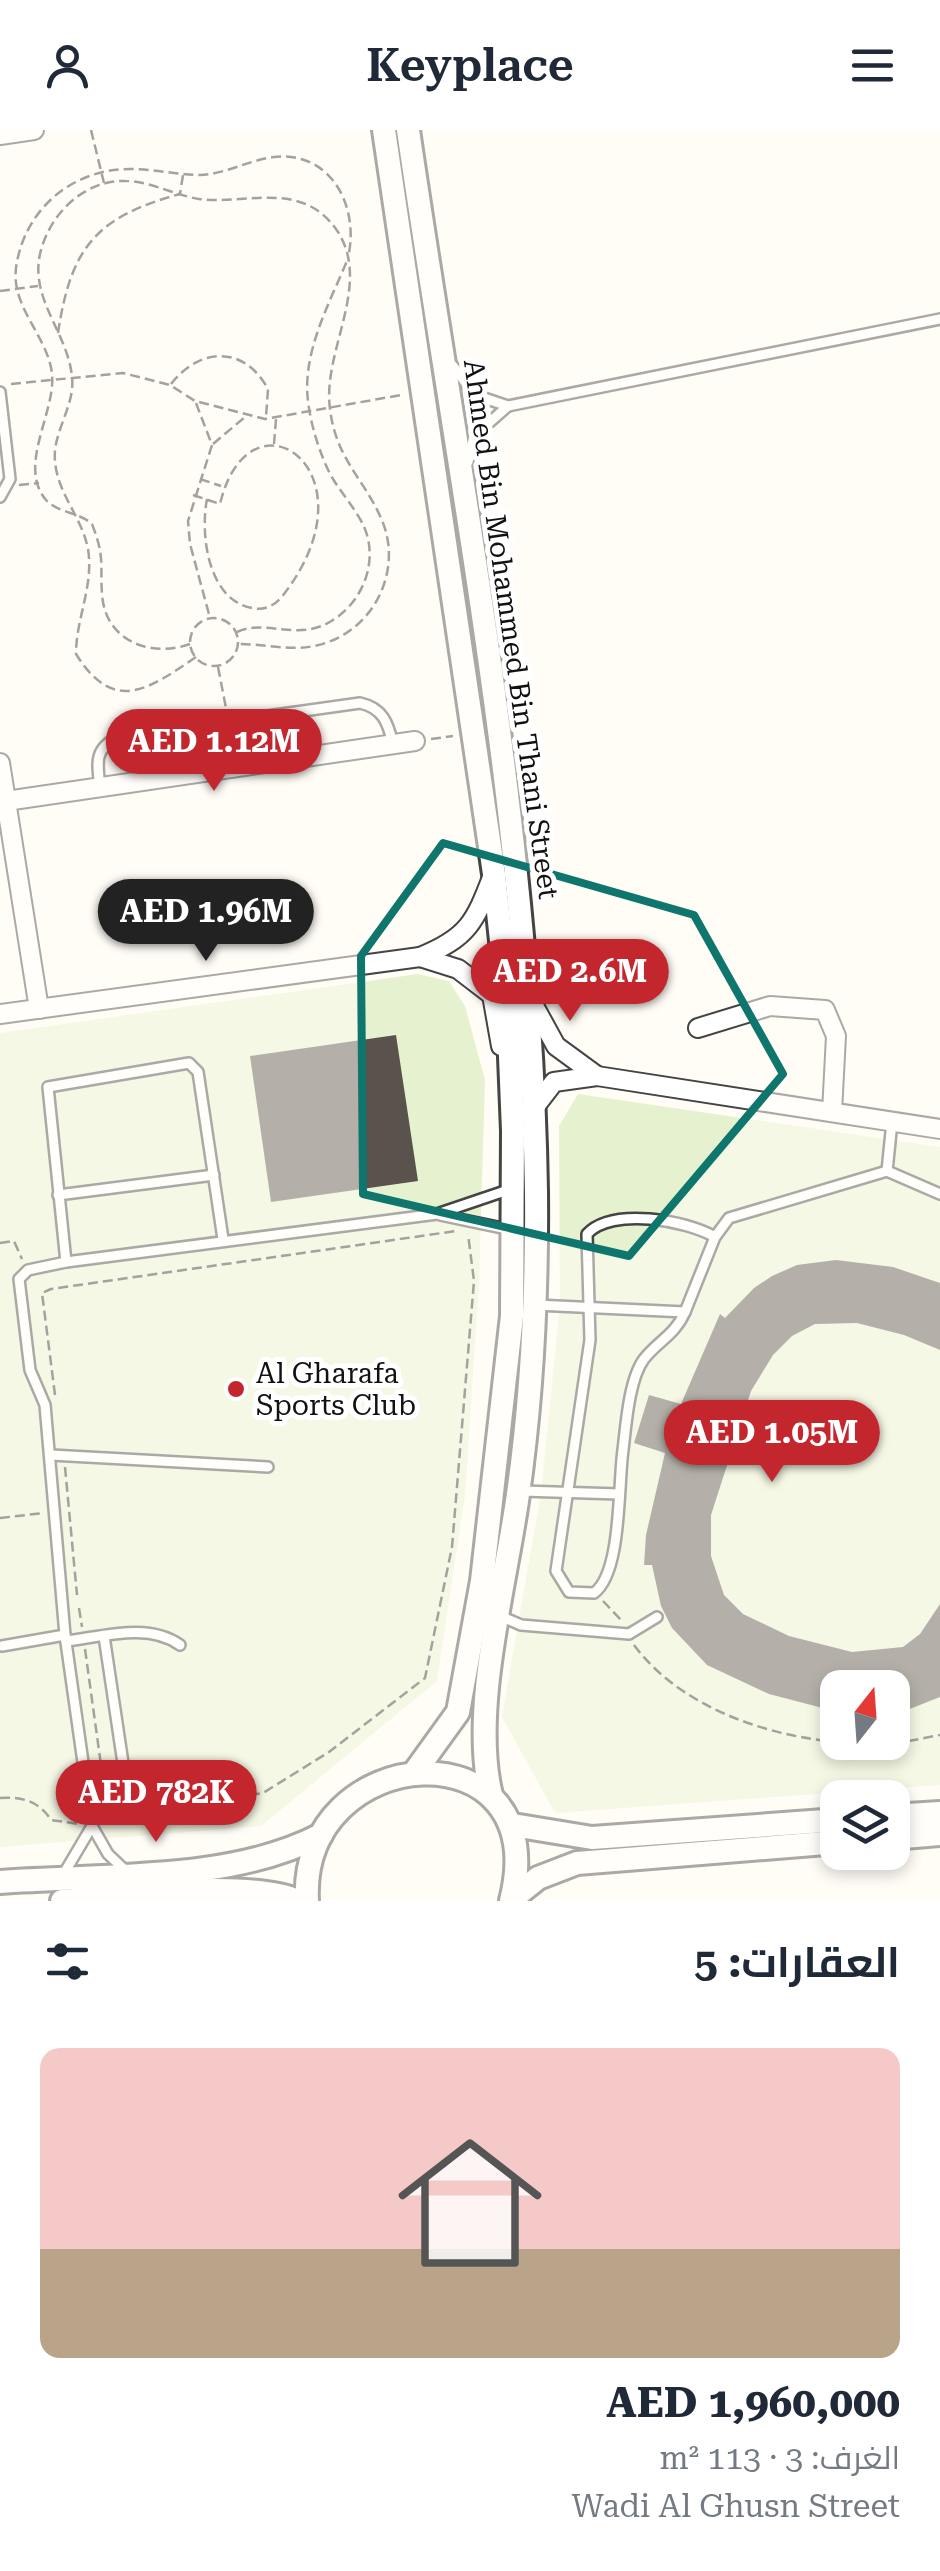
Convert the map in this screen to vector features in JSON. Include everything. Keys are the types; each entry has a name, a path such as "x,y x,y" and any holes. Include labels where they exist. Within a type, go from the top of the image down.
{"street":[{"path":"0,135 34,130"},
{"name":"Ahmed Bin Mohammed Bin Thani Street","path":"384,130 494,874 523,1108 533,1304 518,1490 483,1734 491,1794"},
{"name":"Ahmed Bin Mohammed Bin Thani Street","path":"408,130 515,847 528,994 523,1108 514,1188 513,1303 506,1396 466,1682 451,1726 414,1773"},
{"path":"6,800 415,741"},
{"path":"0,763 39,1009"},
{"path":"0,1014 420,958 452,944 468,930 494,874"},
{"path":"420,958 458,969 492,995 523,1108 554,1082 597,1076 940,1129"},
{"path":"528,994 556,1046 597,1076"},
{"path":"698,1028 770,1006 826,1010 836,1036 832,1112"},
{"path":"307,1901 310,1867 320,1835 334,1812 360,1791 414,1773 459,1778 491,1794 513,1825 518,1858 512,1899"},
{"path":"910,1815 940,1813"},
{"path":"513,1825 592,1838 820,1821"},
{"path":"910,1836 940,1834"},
{"path":"62,1889 129,1874 246,1864 291,1850 320,1835"},
{"path":"512,1899 538,1878 577,1863 820,1843"},
{"path":"0,1882 195,1897 270,1892 298,1901"}],"lane":[{"path":"440,349 462,385 475,395 508,406 940,319"},
{"path":"0,389 7,487 0,497"},
{"path":"462,494 474,436 508,406"},
{"path":"100,787 97,758 104,744 118,736 360,703 373,706 386,719 394,744"},
{"path":"66,1262 48,1087 189,1063 198,1072 223,1240"},
{"path":"886,1171 892,1122"},
{"path":"715,1236 684,1222 610,1220 587,1234 590,1340 556,1571 570,1592 594,1593 610,1574 638,1373 644,1358 671,1337 715,1236 730,1218 886,1171 940,1194"},
{"path":"58,1194 214,1176"},
{"path":"129,1874 102,1847 92,1824 66,1638 45,1405 30,1370 18,1279 28,1270 66,1262 437,1214 514,1188"},
{"path":"437,1214 512,1230"},
{"path":"533,1304 685,1312"},
{"path":"51,1455 268,1467"},
{"path":"518,1490 619,1494"},
{"path":"500,1616 521,1624 628,1634 657,1617"},
{"path":"2,1646 66,1638 157,1634 180,1645"},
{"path":"86,1780 102,1778 123,1764 104,1636"},
{"path":"62,1889 92,1824"}],"path":[{"path":"91,130 104,184"},
{"path":"190,644 169,652 127,640 106,610 102,594 105,570 92,524 46,500 36,466 52,378 45,349 22,309 16,268 30,226 42,206 83,177 128,168 183,174 226,171 278,156 312,162 334,180 350,217 349,295 330,368 330,409 349,467 385,530 390,550 382,594 369,614 326,644 239,644"},
{"path":"180,194 183,174"},
{"path":"196,658 141,692 112,688 85,667 76,654 90,573 87,546 62,497 55,448 72,395 72,376 40,286 39,257 57,216 73,198 124,180 200,199 270,195 292,199 326,218 349,257"},
{"path":"58,334 66,286 89,244 118,214 180,194"},
{"path":"236,632 254,628 298,632 320,627 350,605 367,576 369,542 361,520 332,476 310,414 310,360 349,257"},
{"path":"0,291 40,286"},
{"path":"170,385 196,359 222,355 241,360 268,389 270,402 265,420"},
{"path":"0,389 52,378 122,374 170,385 195,402 265,420 422,391"},
{"path":"195,402 212,445"},
{"path":"210,618 190,544 193,495 212,445 245,417"},
{"path":"274,446 276,419"},
{"path":"193,495 206,499 220,504 224,487 240,460 253,450 274,446 289,449 309,466 317,482 319,500 314,540 284,596 273,605 262,610 246,608 224,590 204,543 206,499"},
{"path":"199,479 224,487"},
{"path":"7,487 39,482"},
{"path":"210,618 225,620 236,632 239,644 232,658 218,666 196,658 190,644 193,630 210,618"},
{"path":"218,666 236,767"},
{"path":"415,741 472,733"},
{"path":"0,1798 15,1797 43,1807 51,1820 67,1825 92,1824 263,1792 422,1684 452,1547 474,1280 470,1237 463,1230 50,1289 42,1294 56,1400"},
{"path":"0,1243 14,1241 28,1270"},
{"path":"63,1456 77,1595"},
{"path":"0,1518 44,1512 45,1522 57,1520"},
{"path":"594,1593 618,1614 637,1649 678,1688 731,1716 795,1738 820,1740"},
{"path":"79,1608 108,1819"},
{"path":"910,1741 940,1735"}],"highlighted area":[{"path":"443,843 694,915 783,1074 629,1256 363,1194 361,956"}],"green space":[{"name":"Al Gharafa Sports Club","path":"418,974 449,981 465,1006 485,1080 479,1283 465,1495 437,1681 261,1826 0,1847 0,1033"},
{"path":"578,1094 940,1147 940,1785 910,1787 910,1780 820,1780 820,1794 555,1813 502,1717 541,1493 560,1306 559,1126"}],"building":[{"path":"396,1035 418,1181 271,1202 250,1056"},
{"path":"836,1260 893,1267 940,1283 940,1350 904,1335 857,1323 815,1324 792,1336 773,1355 751,1391 711,1515 711,1556 724,1595 743,1614 789,1636 852,1652 903,1647 920,1634 940,1604 940,1697 910,1709 910,1670 820,1670 820,1707 769,1694 707,1665 672,1628 661,1606 652,1565 644,1565 646,1535 665,1453 634,1443 649,1395 681,1404 720,1314 725,1318 754,1288 797,1265"}],"place":[{"name":"Al Gharafa Sports Club","path":"236,1389"}]}
